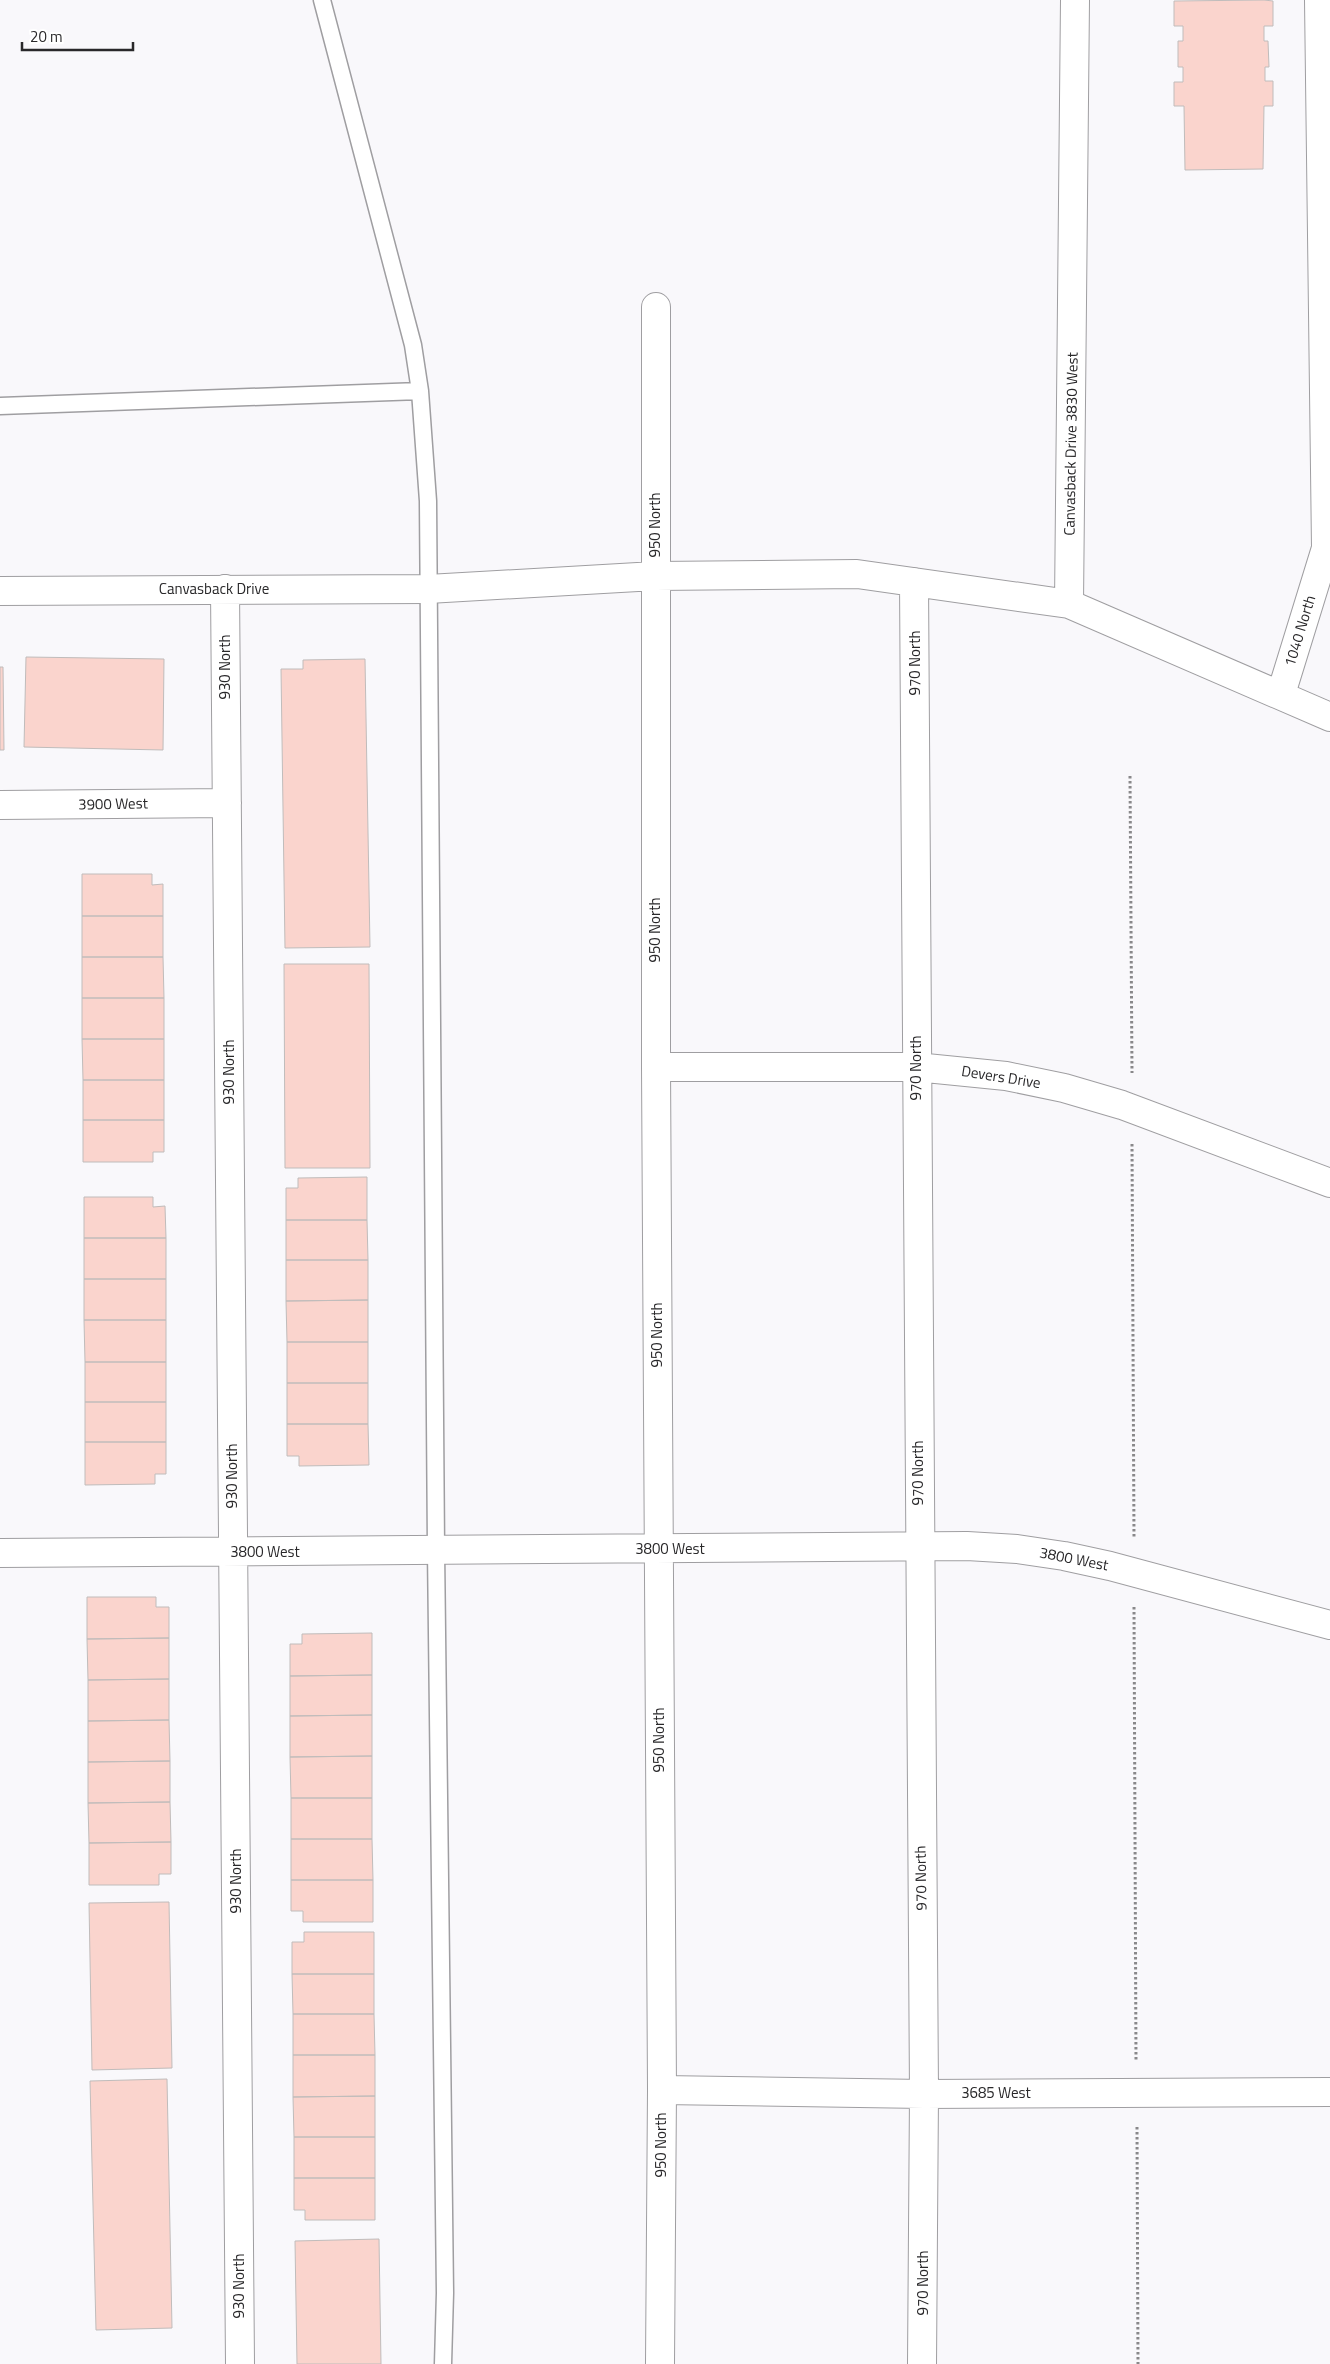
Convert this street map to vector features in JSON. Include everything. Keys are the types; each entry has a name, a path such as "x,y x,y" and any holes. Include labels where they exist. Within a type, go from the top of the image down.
{"street":[{"name":"Canvasback Drive 3830 West","path":"1069,604 1075,0"},
{"name":"1040 North","path":"1281,694 1328,548 1319,0"},
{"name":"950 North","path":"656,306 657,1549 662,2090 660,2364"},
{"name":"Canvasback Drive","path":"0,591 428,589 655,576 857,574 1069,604"},
{"name":"970 North","path":"914,582 924,2094 922,2364"},
{"name":"930 North","path":"225,589 240,2364"},
{"path":"1069,604 1281,694 1330,717"},
{"name":"3900 West","path":"0,805 226,803"},
{"name":"Devers Drive","path":"656,1067 916,1067 1006,1076 1064,1088 1122,1106 1330,1183"},
{"name":"3800 West","path":"0,1553 967,1546 1017,1549 1064,1556 1110,1566 1330,1625"},
{"name":"3685 West","path":"662,2090 924,2094 1330,2092"}],"lane":[{"path":"322,0 329,19 413,345 420,391 428,501 436,1550 445,2292 443,2364"},
{"path":"0,406 420,391"}],"path":[{"path":"1130,776 1131,1053"},
{"path":"1132,1166 1134,1534"},
{"path":"1134,1610 1136,2052"},
{"path":"1137,2133 1138,2364"}],"building":[{"path":"1174,1 1273,1 1273,26 1264,26 1264,41 1268,41 1269,67 1265,67 1265,81 1273,81 1273,106 1264,106 1263,169 1185,170 1184,106 1174,106 1174,82 1183,82 1183,67 1178,67 1178,41 1183,41 1183,26 1174,26"},
{"path":"26,657 164,659 163,750 24,747"},
{"path":"365,659 370,947 285,948 281,669 303,669 303,660"},
{"path":"0,667 3,667 4,750 0,750"},
{"path":"82,874 152,874 152,885 163,884 163,916 82,916"},
{"path":"82,916 163,916 163,957 82,957"},
{"path":"82,957 163,957 164,998 82,998"},
{"path":"284,964 369,964 370,1168 285,1168"},
{"path":"82,998 164,998 164,1039 82,1039"},
{"path":"82,1039 164,1039 164,1080 83,1080"},
{"path":"83,1080 164,1080 164,1120 83,1120"},
{"path":"83,1120 164,1120 164,1152 153,1152 153,1162 83,1162"},
{"path":"367,1177 367,1220 286,1220 286,1188 298,1188 298,1178"},
{"path":"84,1197 153,1197 153,1207 165,1206 166,1238 84,1238"},
{"path":"286,1220 367,1220 368,1260 286,1260"},
{"path":"84,1238 166,1238 166,1279 84,1279"},
{"path":"286,1260 368,1260 368,1300 286,1301"},
{"path":"84,1279 166,1279 166,1320 84,1320"},
{"path":"368,1300 368,1342 287,1342 286,1301"},
{"path":"84,1320 166,1320 166,1362 85,1362"},
{"path":"287,1342 368,1342 368,1383 287,1383"},
{"path":"85,1362 166,1362 166,1402 85,1402"},
{"path":"287,1383 368,1383 368,1424 287,1424"},
{"path":"85,1402 166,1402 166,1442 85,1442"},
{"path":"287,1424 368,1424 369,1465 299,1466 299,1456 287,1456"},
{"path":"85,1442 166,1442 166,1474 155,1474 155,1484 85,1485"},
{"path":"87,1597 156,1597 156,1607 169,1607 169,1638 87,1639"},
{"path":"372,1633 372,1675 290,1676 290,1644 302,1644 302,1634"},
{"path":"169,1638 169,1679 88,1680 87,1639"},
{"path":"372,1675 372,1715 290,1716 290,1676"},
{"path":"169,1679 169,1720 88,1721 88,1680"},
{"path":"372,1715 372,1756 290,1757 290,1716"},
{"path":"169,1720 170,1761 88,1762 88,1721"},
{"path":"372,1756 372,1798 291,1798 290,1757"},
{"path":"170,1761 170,1802 88,1803 88,1762"},
{"path":"291,1798 372,1798 372,1839 291,1839"},
{"path":"170,1802 171,1842 89,1843 88,1803"},
{"path":"291,1839 372,1839 373,1880 291,1880"},
{"path":"171,1842 171,1874 159,1874 159,1885 89,1885 89,1843"},
{"path":"291,1880 373,1880 373,1922 303,1922 303,1911 291,1911"},
{"path":"169,1902 172,2068 92,2070 89,1903"},
{"path":"304,1932 374,1932 374,1974 292,1974 292,1942 304,1942"},
{"path":"292,1974 374,1974 374,2014 293,2014"},
{"path":"293,2014 374,2014 375,2055 293,2055"},
{"path":"293,2055 375,2055 375,2096 293,2097"},
{"path":"167,2079 172,2328 96,2330 90,2081"},
{"path":"375,2096 375,2137 294,2137 293,2097"},
{"path":"294,2137 375,2137 375,2178 294,2178"},
{"path":"294,2178 375,2178 375,2220 305,2220 305,2210 294,2210"},
{"path":"379,2239 381,2364 297,2364 295,2241"}]}
